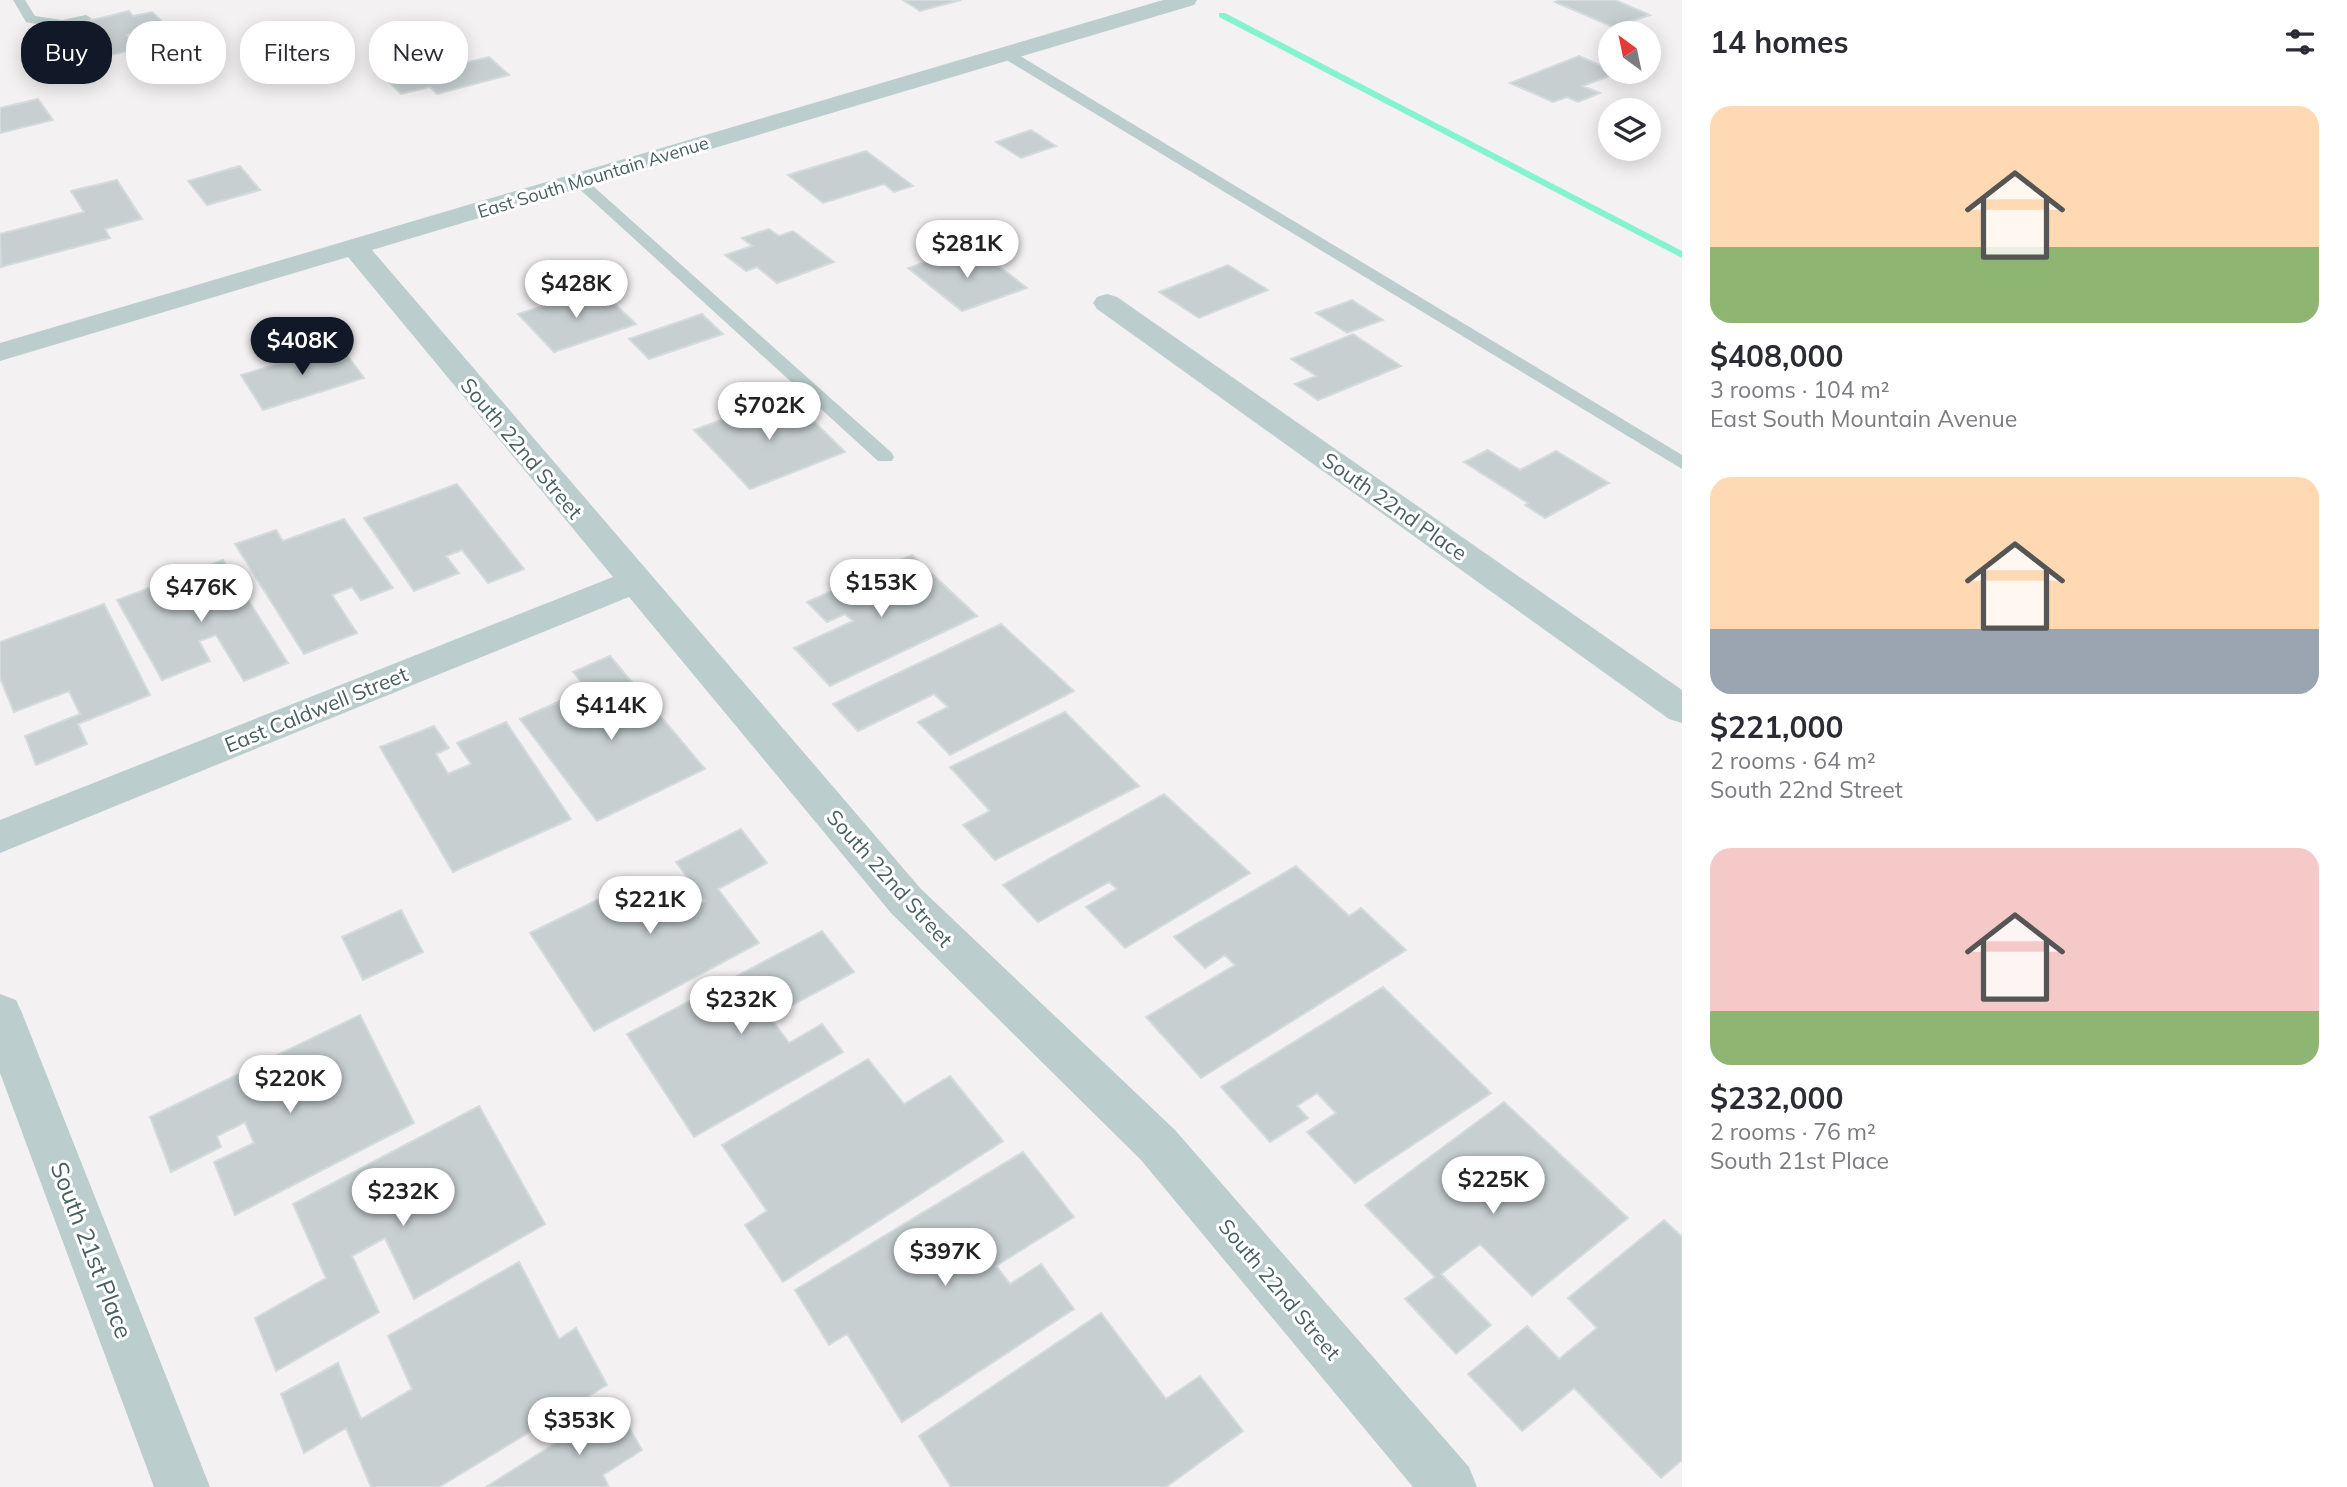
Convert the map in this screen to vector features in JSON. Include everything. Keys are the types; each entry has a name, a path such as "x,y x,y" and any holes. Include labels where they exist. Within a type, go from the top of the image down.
{"street":[{"name":"East South Mountain Avenue","path":"0,352 1186,0"},
{"name":"South 22nd Street","path":"355,248 633,582 905,901 1158,1145 1449,1487"},
{"name":"South 22nd Place","path":"1107,303 1682,709"},
{"name":"East Caldwell Street","path":"0,837 633,582"},
{"name":"South 21st Place","path":"0,1013 181,1487"}],"lane":[{"path":"19,0 31,19 62,24 86,19"},
{"path":"1005,54 1682,463"},
{"path":"579,181 885,457"}],"building":[{"path":"903,0 961,0 920,11"},
{"path":"1615,0 1650,15 1632,21 1599,21 1555,2"},
{"path":"129,11 133,16 152,12 162,21 126,21 126,51 112,55 112,21 89,21"},
{"path":"1579,56 1598,64 1598,80 1583,86 1600,93 1578,102 1567,97 1553,102 1510,83"},
{"path":"489,57 509,75 437,94 430,87 401,94 391,84 468,84 468,62"},
{"path":"38,99 53,120 0,133 0,108"},
{"path":"1031,130 1056,146 1021,158 996,142"},
{"path":"866,151 913,186 894,192 884,184 823,203 788,175"},
{"path":"240,166 260,190 207,205 188,181"},
{"path":"117,180 142,219 105,229 110,238 1,267 0,234 84,212 71,191"},
{"path":"769,229 779,236 793,231 834,262 777,283 757,267 746,271 725,255 752,246 742,238"},
{"path":"958,251 975,263 988,258 1027,288 962,311 908,268"},
{"path":"1228,265 1268,290 1199,318 1159,292"},
{"path":"598,288 636,324 554,352 518,314"},
{"path":"1352,300 1383,320 1347,333 1316,313"},
{"path":"702,314 723,334 649,359 629,339"},
{"path":"1353,334 1401,366 1318,400 1295,384 1316,376 1291,359"},
{"path":"340,345 364,378 263,410 241,375"},
{"path":"788,396 845,452 750,489 694,430"},
{"path":"1488,450 1520,470 1556,451 1609,483 1545,518 1525,505 1528,503 1464,462"},
{"path":"457,484 524,569 488,583 462,550 446,556 459,573 414,591 364,518"},
{"path":"344,519 393,588 361,600 352,587 332,595 357,633 304,654 235,544 276,530 283,541"},
{"path":"912,555 977,616 830,686 794,648 853,621 845,614 827,622 807,602"},
{"path":"223,560 288,663 244,681 216,635 199,641 210,661 162,680 117,600"},
{"path":"104,604 150,695 78,724 87,744 36,765 25,736 80,714 69,691 14,712 0,678 0,642"},
{"path":"1001,624 1074,691 950,755 918,722 948,707 934,694 858,731 833,704"},
{"path":"610,656 705,769 597,821 520,719 587,689 573,672"},
{"path":"1065,712 1139,786 995,860 963,825 990,811 950,767"},
{"path":"506,722 571,819 453,872 380,747 434,726 449,748 436,754 448,774 471,764 457,743"},
{"path":"1164,794 1250,873 1125,948 1086,907 1117,889 1109,882 1038,922 1003,885"},
{"path":"741,829 767,863 718,889 759,943 594,1031 530,933 642,878 671,918 705,901 676,862"},
{"path":"1296,866 1349,916 1361,908 1406,950 1201,1078 1146,1017 1235,965 1225,955 1205,968 1174,937"},
{"path":"401,910 423,952 363,980 342,937"},
{"path":"822,931 854,972 770,1017 789,1043 822,1024 843,1052 694,1137 627,1034"},
{"path":"1383,987 1491,1093 1355,1183 1307,1132 1336,1113 1317,1093 1297,1106 1308,1118 1270,1142 1221,1087"},
{"path":"360,1015 414,1123 235,1215 214,1162 254,1143 245,1122 217,1136 221,1147 171,1172 150,1117"},
{"path":"868,1059 904,1104 950,1076 1003,1141 783,1282 745,1225 767,1211 722,1145"},
{"path":"1504,1102 1628,1218 1532,1296 1480,1244 1441,1274 1491,1325 1456,1354 1405,1299 1435,1277 1365,1205"},
{"path":"479,1106 545,1224 414,1299 385,1238 352,1256 379,1312 276,1371 255,1318 326,1278 293,1204"},
{"path":"1023,1152 1074,1217 996,1266 1010,1284 1041,1264 1074,1309 902,1422 847,1334 829,1345 795,1290"},
{"path":"1664,1220 1682,1237 1682,1460 1661,1478 1574,1388 1522,1431 1468,1374 1527,1326 1559,1359 1597,1328 1568,1298"},
{"path":"519,1262 559,1339 576,1328 607,1385 439,1487 371,1487 346,1428 304,1453 281,1394 338,1363 361,1419 412,1389 388,1336"},
{"path":"1101,1313 1166,1399 1200,1376 1243,1431 1166,1487 951,1487 919,1436"},
{"path":"616,1405 642,1450 603,1475 609,1487 486,1487"}],"waterway":[{"path":"1222,15 1682,255"}]}
